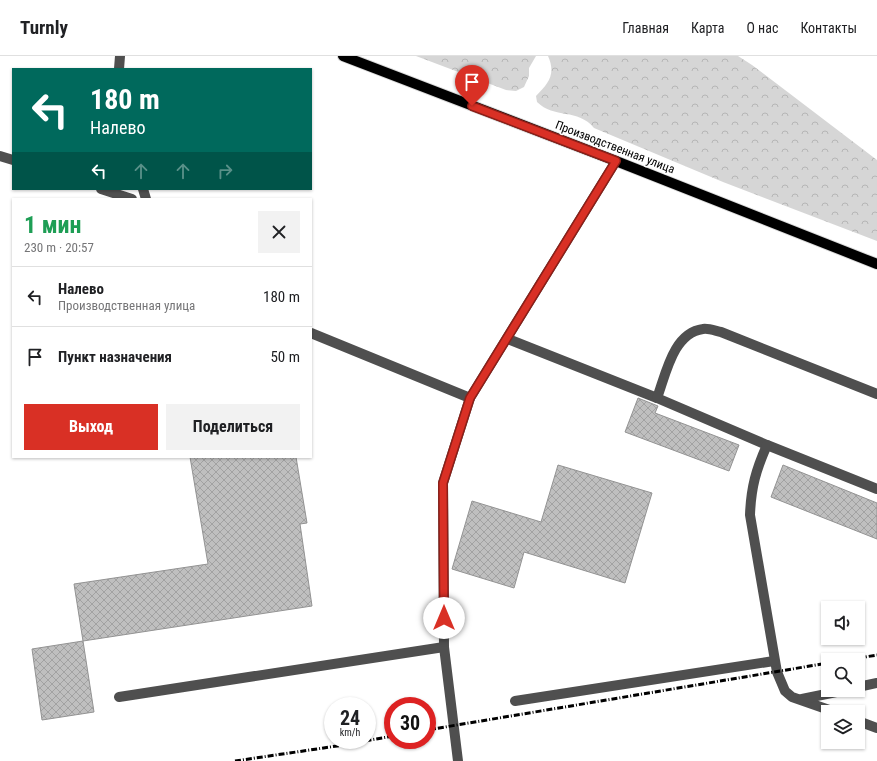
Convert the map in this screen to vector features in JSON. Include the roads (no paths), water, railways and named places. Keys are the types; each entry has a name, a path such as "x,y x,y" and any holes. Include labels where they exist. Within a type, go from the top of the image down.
{"main road":[{"name":"Производственная улица","path":"343,56 616,161 877,264"}],"street":[{"path":"119,68 120,56"},
{"path":"0,156 12,160"},
{"path":"458,761 444,647 443,483 470,398 508,339 616,161"},
{"path":"104,190 129,198"},
{"path":"657,398 674,352 688,334 704,329 721,332 877,394"},
{"path":"312,334 470,398"},
{"path":"508,339 657,398 767,445 877,489"},
{"path":"767,445 753,481 750,515 774,661 781,684 785,691 792,696 821,707"},
{"path":"119,697 444,647"},
{"path":"515,701 774,661"},
{"path":"865,686 877,683"},
{"path":"802,700 821,696"},
{"path":"865,724 877,728"}],"railway":[{"path":"865,657 877,655"},
{"path":"436,728 821,664"},
{"path":"235,761 384,738"}]}
